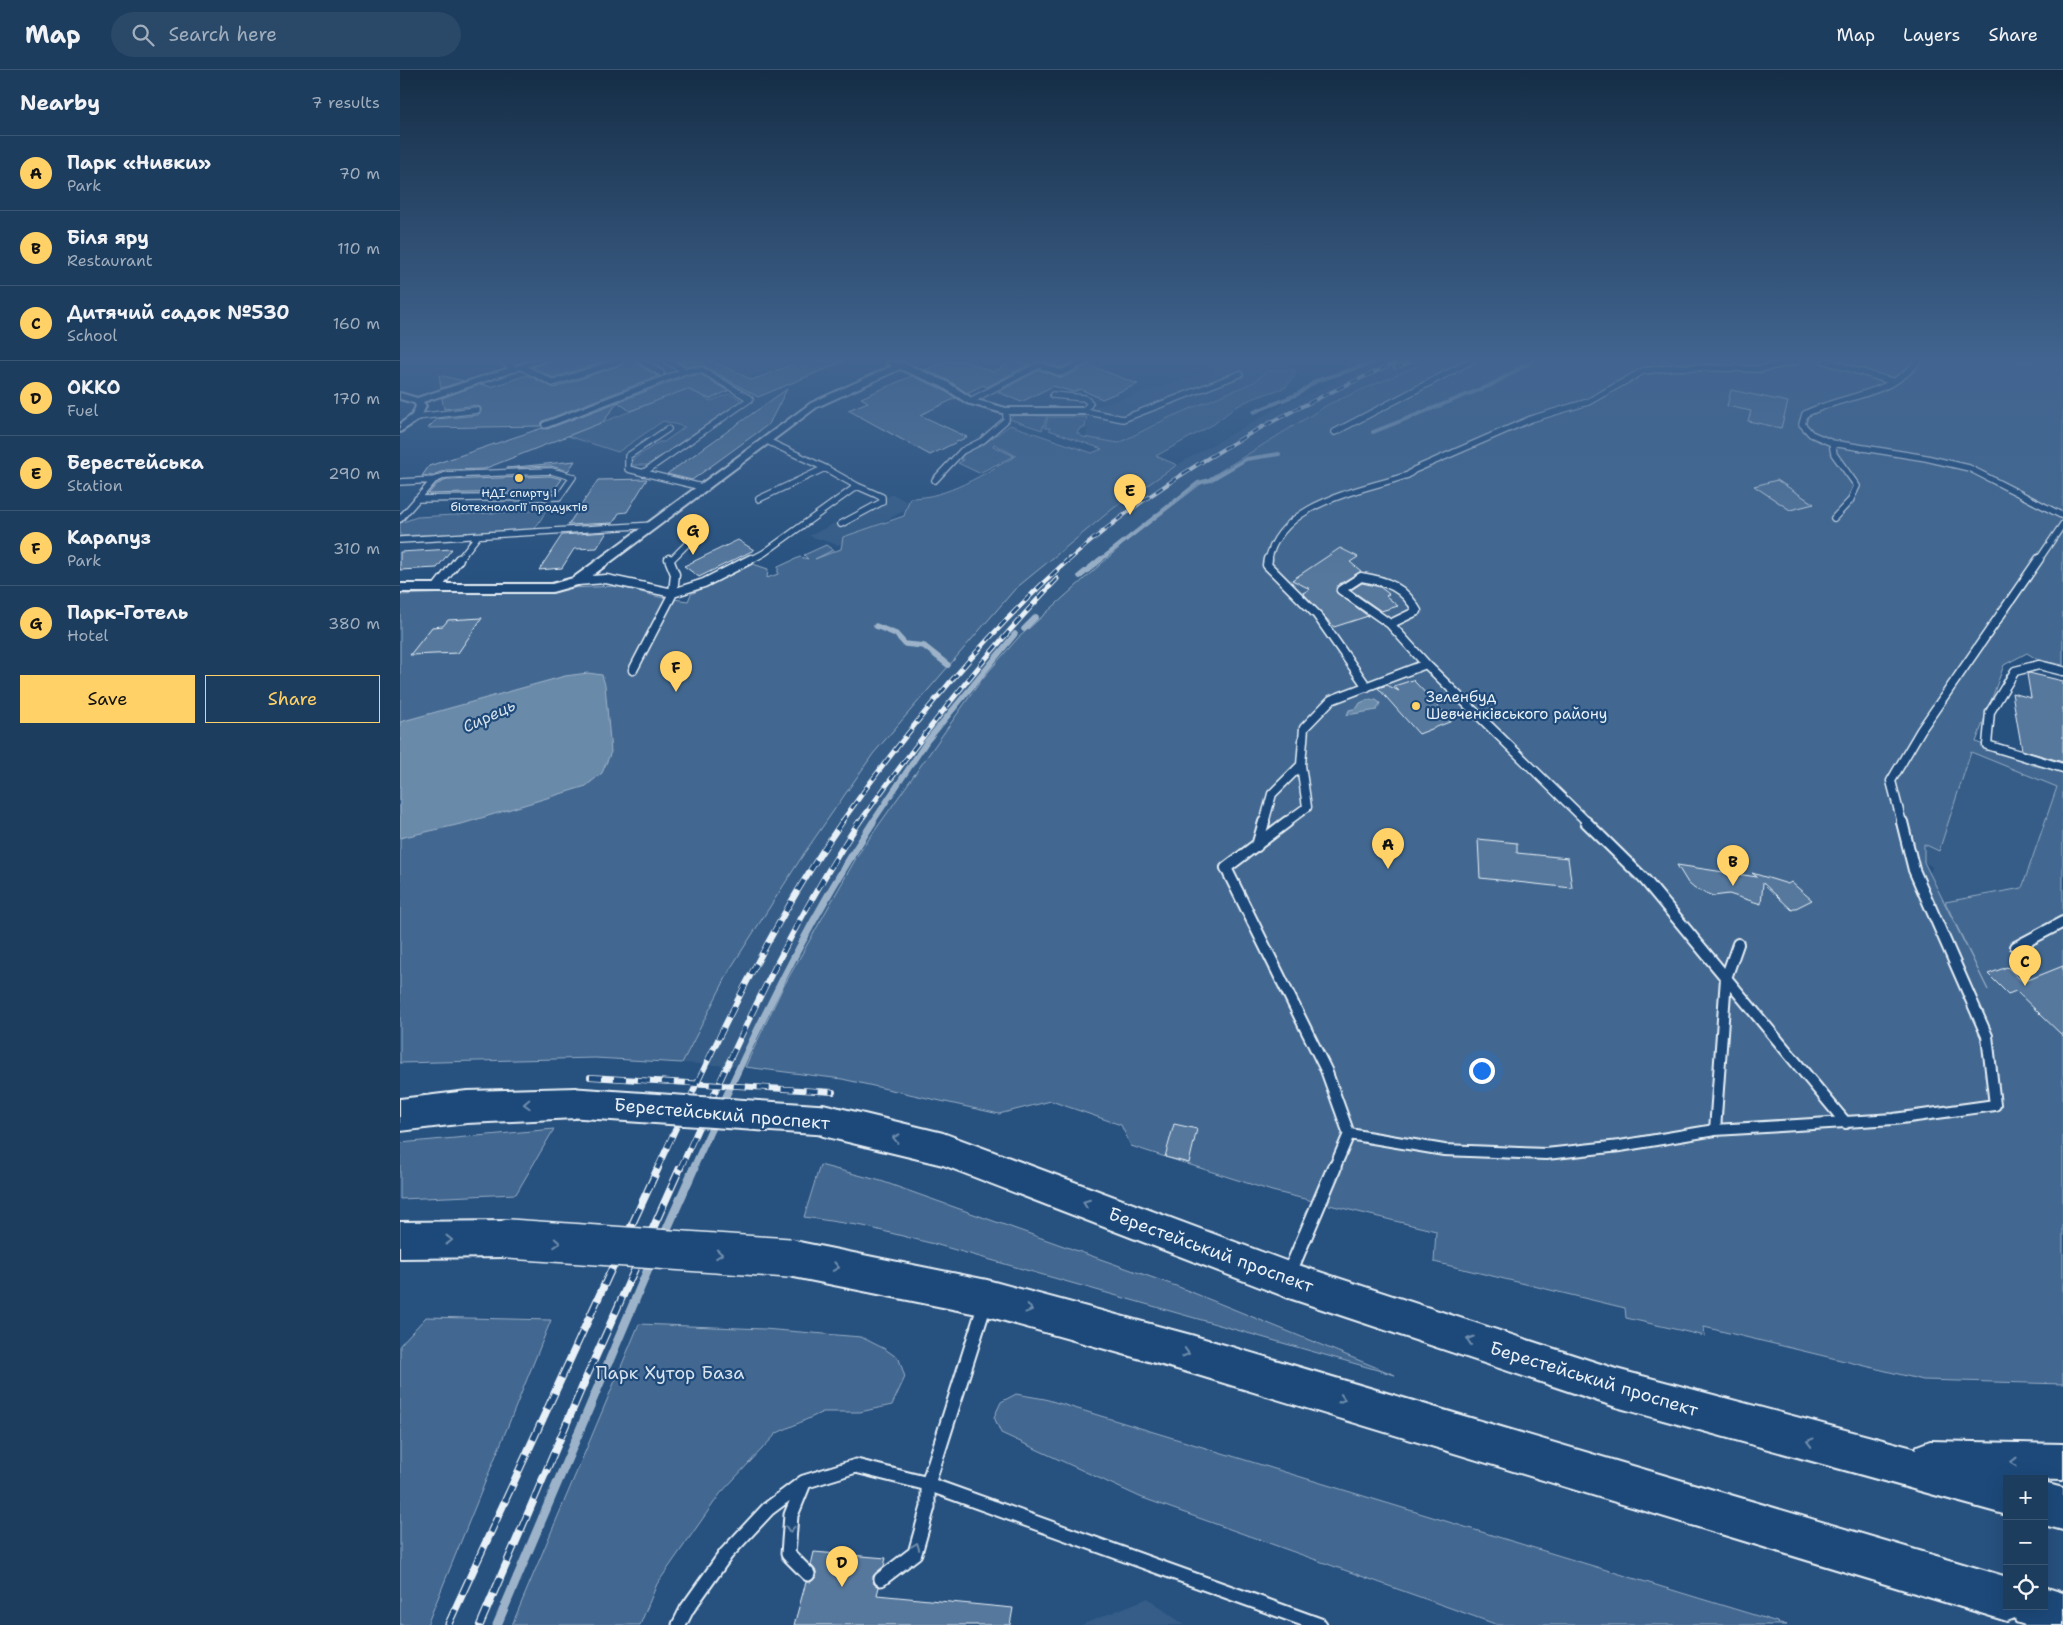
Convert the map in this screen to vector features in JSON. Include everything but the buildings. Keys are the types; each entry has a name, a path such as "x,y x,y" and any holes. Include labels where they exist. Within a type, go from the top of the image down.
{"main road":[{"name":"Берестейський проспект","path":"400,1115 467,1107 576,1103 823,1120 943,1149 1286,1279 1616,1388 2003,1493"},
{"path":"400,1240 509,1240 788,1258 987,1298 1191,1354 2003,1598"},
{"path":"1856,1454 1966,1461 2063,1462"},
{"path":"2048,1505 2063,1509"},
{"path":"2046,1610 2063,1615"}],"street":[{"path":"400,588 438,586 552,588 577,581 706,488 776,434"}],"lane":[{"path":"663,434 628,456 628,469 706,488"},
{"path":"644,473 700,434"},
{"path":"936,480 962,450 982,441 990,434"},
{"path":"1367,686 1317,615 1267,565 1276,536 1298,516 1324,503 1408,475 1414,470 1498,434"},
{"path":"1814,434 1832,443 1926,458 1969,468 2063,516"},
{"path":"766,441 882,497 882,502 841,524"},
{"path":"1832,443 1834,454 1858,486 1850,501 1834,518"},
{"path":"759,499 825,468"},
{"path":"400,482 434,480 446,475 551,471 573,477 559,496 417,500"},
{"path":"400,519 434,480"},
{"path":"577,581 606,579 672,593 704,583 764,553 857,486"},
{"path":"1349,1134 1444,1150 1546,1154 1620,1146 1714,1130 1894,1119 1995,1105 1987,1036 1914,870 1892,781 1921,730 2063,524"},
{"path":"400,540 477,537 654,525"},
{"path":"633,670 672,593 675,574 669,560 695,536"},
{"path":"438,586 477,537"},
{"path":"1390,624 1417,611 1410,595 1388,581 1361,577 1341,590 1390,624 1426,664 1645,880 1846,1123"},
{"path":"1286,1279 1349,1134 1326,1070 1226,868 1307,807 1301,765 1304,728 1332,700 1426,664"},
{"path":"2063,670 2039,665 2015,671 1990,712 1986,745 2063,768"},
{"path":"1257,846 1272,794 1301,765"},
{"path":"2016,946 2063,922"},
{"path":"1714,1130 1726,978 1738,944"},
{"path":"881,1579 915,1553 928,1507 928,1484 987,1298"},
{"path":"679,1625 687,1610 726,1554 768,1509 804,1482 856,1466 928,1484 1320,1625"},
{"path":"804,1482 791,1515 788,1554 808,1574"}],"shaded area":[{"path":"1087,434 1137,434 1119,443 1086,438"},
{"path":"1232,434 1281,434 1209,478 1130,538 1018,638 859,853 782,989 745,1067 682,1063 732,966 805,852 873,754 1015,589 1115,507 1177,465"},
{"path":"893,494 914,506 838,545 809,536"},
{"path":"1971,752 2057,787 2023,887 2063,1074 1945,902 1929,876 1932,867 1924,862 1923,844 1939,851"},
{"path":"1148,1598 1184,1625 1081,1625"}],"green space":[{"path":"574,434 645,434 618,452 568,436"},
{"path":"676,434 693,434 648,465 632,465 633,459 659,442 664,442"},
{"path":"998,434 1035,434 1092,453 1102,449 1059,434 1078,434 1083,437 1119,443 1137,434 1197,434 1156,456 1177,465 1115,507 1015,589 873,754 805,852 732,966 682,1063 595,1058 400,1063 400,595 618,586 659,597 688,601 691,594 753,564 768,569 767,578 778,574 778,567 800,557 808,559 804,555 826,545 833,550 815,559 841,549 843,537 904,516 910,498 938,494 965,484 1016,456 994,444 993,446 1014,456 979,473 958,463 964,460 961,460 961,457 971,448 988,441"},
{"path":"1281,434 2063,434 2063,665 2038,660 2027,653 2004,665 1976,742 2032,765 2063,772 2063,1384 1923,1380 1704,1327 1705,1336 1626,1318 1625,1308 1434,1262 1436,1231 1272,1191 1131,1146 1121,1125 1051,1101 999,1114 842,1079 745,1067 782,989 859,853 982,679 1018,638 1130,538 1209,478","holes":["1971,752 2057,787 2022,888 1945,902 1988,990 1924,862 1924,844 1939,851"]},
{"path":"547,510 534,530 400,536 400,523 417,517"},
{"path":"554,1129 516,1194 400,1199 400,1143"},
{"path":"820,1165 881,1181 1179,1287 1395,1375 938,1245 863,1226 804,1217"},
{"path":"426,1317 551,1320 427,1625 400,1625 400,1345"},
{"name":"Парк Хутор База","path":"639,1324 764,1329 861,1337 885,1349 899,1359 905,1377 892,1405 860,1412 823,1412 777,1433 720,1494 657,1584 640,1625 512,1625"},
{"path":"1016,1394 1045,1399 1787,1625 1498,1625 1140,1497 1001,1433 994,1417 1001,1402"}],"water":[{"name":"Сирець","path":"588,673 602,675 605,685 611,752 602,773 586,786 465,823 400,838 400,722 565,676"},
{"path":"1367,700 1376,700 1380,703 1377,710 1347,715 1349,710 1357,708 1360,703"}],"waterway":[{"path":"1099,561 1198,483 1210,480 1246,459 1279,454"},
{"path":"1080,576 1101,559"},
{"path":"1024,629 1036,617"},
{"path":"876,626 896,634 905,644 924,646 948,665"},
{"path":"872,823 927,741 1015,634"},
{"path":"722,1105 792,960 851,856 873,822"},
{"path":"693,1169 715,1121"},
{"path":"663,1238 694,1168"},
{"path":"497,1625 652,1260"}],"railway":[{"path":"1068,561 1144,500 1184,473 1251,434"},
{"path":"841,823 920,718 948,685 1007,620 1069,559"},
{"path":"859,823 905,760 978,667 1057,579"},
{"path":"697,1084 765,948 789,905 842,822"},
{"path":"718,1085 762,992 808,906 859,822"},
{"path":"590,1077 697,1084"},
{"path":"688,1103 697,1084"},
{"path":"697,1084 718,1085"},
{"path":"709,1104 718,1085"},
{"path":"718,1085 833,1092"},
{"path":"580,1096 688,1103"},
{"path":"657,1169 688,1103"},
{"path":"688,1103 709,1104"},
{"path":"680,1169 709,1104"},
{"path":"709,1104 826,1111"},
{"path":"448,1625 658,1168"},
{"path":"480,1625 587,1376 680,1168"}],"place":[{"name":"НДІ спирту і біотехнології продуктів","path":"519,478"},
{"name":"Берестейська","path":"1130,515"},
{"name":"Парк-Готель","path":"693,555"},
{"name":"Карапуз","path":"676,692"},
{"name":"Зеленбуд Шевченківського району","path":"1416,706"},
{"name":"Парк «Нивки»","path":"1388,869"},
{"name":"Біля яру","path":"1733,886"},
{"name":"Дитячий садок №530","path":"2025,986"},
{"name":"ОККО","path":"842,1587"}]}
